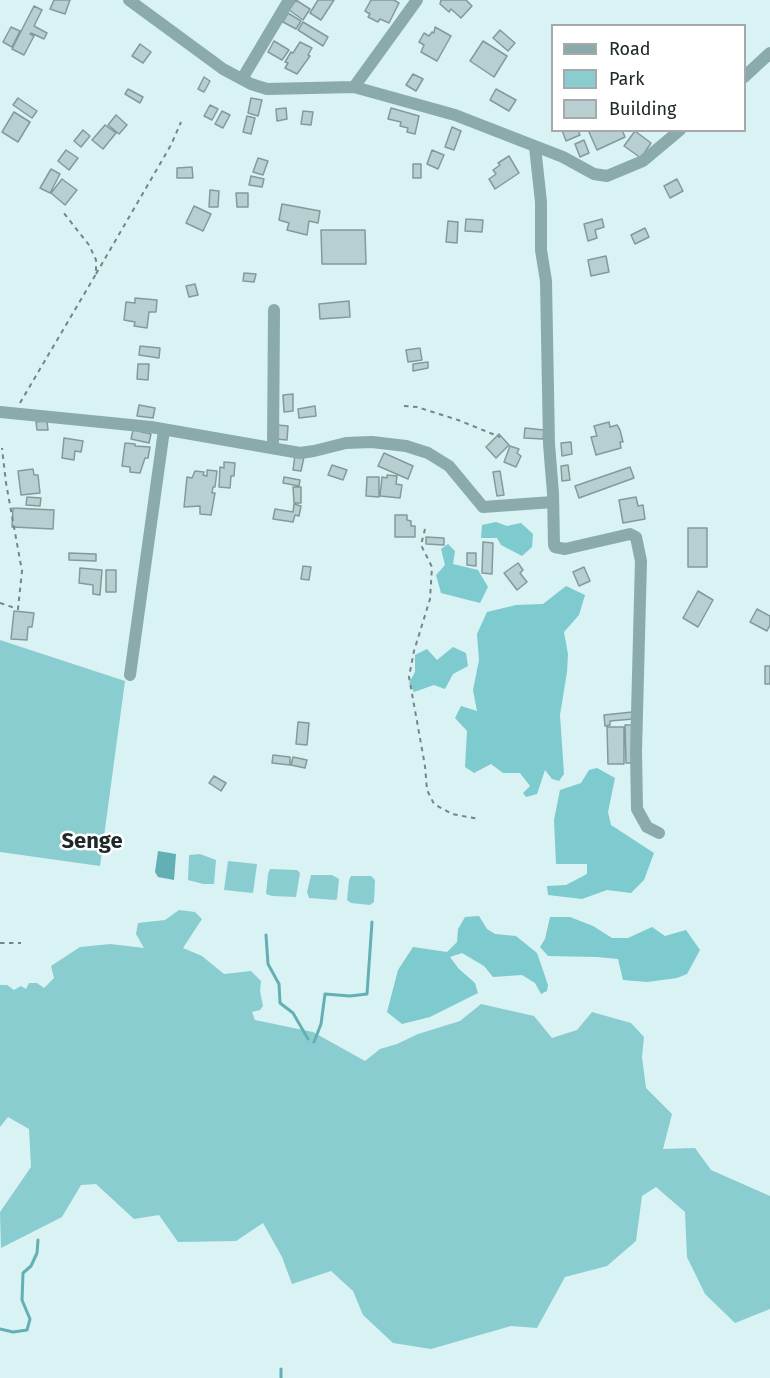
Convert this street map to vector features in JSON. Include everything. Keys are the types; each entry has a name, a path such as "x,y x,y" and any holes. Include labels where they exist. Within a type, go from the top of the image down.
{"street":[{"path":"129,0 223,69 267,89 354,87 455,115 563,157 594,174 607,176 643,161 678,132"},
{"path":"242,79 289,0"},
{"path":"354,87 417,0"},
{"path":"746,75 770,53"},
{"path":"535,147 541,202 541,250 546,281 549,444 555,547 565,549 630,534 636,537 641,561 636,751 637,810 647,827 660,833"},
{"path":"273,448 274,310"},
{"path":"0,412 151,427 300,453 314,452 346,443 372,442 406,446 428,453 449,466 483,507 553,502"},
{"path":"130,675 164,430"}],"path":[{"path":"14,413 171,145 181,122"},
{"path":"63,212 89,245 96,260 96,274"},
{"path":"404,406 417,406 500,437"},
{"path":"0,603 18,609 22,571 11,515 2,448"},
{"path":"425,529 421,545 432,567 430,599 414,651 409,677 425,766 427,790 434,804 452,814 480,819"},
{"path":"0,943 21,943"}],"green space":[{"path":"0,640 125,681 100,866 0,852"},
{"path":"200,854 216,860 214,884 188,880 189,855"},
{"path":"228,861 257,864 253,893 224,890"},
{"path":"270,869 297,870 300,873 296,897 266,894"},
{"path":"311,875 332,875 339,879 337,899 309,898 307,892"},
{"path":"351,876 371,876 375,880 374,902 370,905 351,903 347,900"},
{"path":"179,910 195,912 202,919 183,948 202,956 224,974 251,971 261,981 263,1006 260,1010 252,1012 255,1020 313,1032 365,1061 380,1049 460,1021 481,1004 534,1016 552,1038 577,1030 592,1012 631,1023 644,1037 642,1057 646,1088 672,1114 663,1149 695,1148 711,1170 770,1196 770,1309 735,1323 705,1294 687,1257 685,1212 656,1187 642,1196 636,1241 607,1266 565,1277 537,1328 511,1326 431,1349 393,1343 363,1315 353,1291 331,1271 292,1284 282,1257 263,1223 236,1241 178,1242 159,1215 134,1219 96,1184 81,1185 62,1217 1,1248 0,1212 31,1167 29,1129 8,1117 0,1127 0,985 7,985 14,990 21,986 26,989 29,983 37,983 44,988 54,978 51,966 80,947 110,944 144,948 136,934 138,923 165,920"}],"shaded area":[{"path":"496,522 507,526 521,523 533,534 532,547 522,556 501,545 497,538 481,538 482,525"},
{"path":"448,544 455,551 453,564 478,570 488,587 480,603 441,593 436,575 445,565 441,549"},
{"path":"566,586 585,595 579,615 564,632 568,654 560,715 564,774 559,781 552,779 545,770 537,794 526,797 523,793 530,786 520,773 503,773 491,764 474,773 465,767 467,731 455,718 461,706 477,711 473,690 479,660 477,634 487,612 516,605 543,604"},
{"path":"453,647 466,653 468,666 453,674 445,689 434,685 414,692 409,683 415,672 415,655 427,649 437,660"},
{"path":"597,768 615,778 608,812 611,825 654,853 644,880 631,893 607,890 582,899 548,895 547,886 566,885 587,874 587,864 556,864 554,820 560,790 581,783 589,770"},
{"path":"158,851 176,854 174,880 158,877 155,872"},
{"path":"479,916 487,929 495,934 516,936 537,953 548,985 547,991 541,994 535,983 522,975 493,977 484,966 462,953 450,957 459,969 475,983 478,993 430,1017 402,1024 387,1012 398,970 413,947 447,952 457,942 458,929 465,917"},
{"path":"550,917 570,917 593,926 612,938 628,938 652,927 665,936 686,930 700,950 687,974 677,978 647,982 623,980 618,959 548,956 540,947 545,939"}],"building":[{"path":"54,0 70,0 65,14 50,9"},
{"path":"296,0 310,9 303,20 289,10"},
{"path":"318,0 334,0 321,20 310,13"},
{"path":"371,0 394,0 399,3 389,23 380,19 378,22 368,17 370,14 365,11"},
{"path":"441,0 466,0 472,6 461,18 451,9 449,12 440,4"},
{"path":"34,6 42,10 34,26 47,33 44,39 31,33 34,36 24,55 12,49"},
{"path":"288,13 301,21 296,29 283,22"},
{"path":"303,22 328,37 323,46 298,30"},
{"path":"11,27 20,31 12,47 3,42"},
{"path":"435,27 451,36 437,61 421,52 424,45 419,42 424,33 429,36 432,32 434,33"},
{"path":"500,30 515,43 508,51 493,38"},
{"path":"274,41 289,50 282,60 268,52"},
{"path":"483,41 507,56 494,77 470,61"},
{"path":"300,42 312,48 308,55 310,56 297,74 285,68 288,63 285,62"},
{"path":"140,44 151,52 143,63 132,56"},
{"path":"413,74 423,79 416,91 406,85"},
{"path":"204,77 210,81 204,92 198,89"},
{"path":"128,89 143,97 140,103 125,94"},
{"path":"496,89 516,100 509,111 490,100"},
{"path":"18,98 37,111 32,118 13,105"},
{"path":"251,98 262,100 258,116 248,113"},
{"path":"210,105 218,109 212,120 204,116"},
{"path":"286,108 287,119 277,121 276,109"},
{"path":"391,108 419,116 415,134 407,132 408,128 400,126 401,122 388,119"},
{"path":"222,111 230,115 223,128 215,124"},
{"path":"303,111 313,112 311,125 301,124"},
{"path":"14,112 30,122 18,142 2,132"},
{"path":"116,115 127,125 119,134 108,125"},
{"path":"247,116 255,118 251,134 243,132"},
{"path":"105,125 116,133 103,149 92,140"},
{"path":"452,127 461,131 454,150 445,147"},
{"path":"83,130 90,136 81,147 74,141"},
{"path":"563,132 579,132 580,135 566,141"},
{"path":"589,132 623,132 625,137 597,150"},
{"path":"634,132 651,143 641,158 624,146"},
{"path":"584,140 589,153 580,157 575,144"},
{"path":"66,150 78,158 69,170 58,161"},
{"path":"432,150 444,155 438,169 427,164"},
{"path":"509,156 519,173 495,189 489,179 496,174 493,170 500,165 498,163"},
{"path":"258,158 268,161 263,175 253,172"},
{"path":"413,164 421,164 421,178 413,178"},
{"path":"192,167 193,178 177,178 177,168"},
{"path":"51,169 60,174 50,193 40,188"},
{"path":"251,176 264,179 262,187 249,185"},
{"path":"62,179 77,190 65,205 51,193"},
{"path":"677,179 683,191 670,198 664,186"},
{"path":"210,190 219,191 218,207 209,207"},
{"path":"236,193 248,193 248,207 237,207"},
{"path":"282,204 320,211 318,223 309,221 307,235 287,230 289,223 279,220"},
{"path":"194,206 211,214 203,231 186,223"},
{"path":"466,219 483,220 482,232 465,231"},
{"path":"602,219 604,227 595,230 597,238 588,241 584,224"},
{"path":"448,221 458,222 457,243 446,242"},
{"path":"645,228 649,237 635,244 631,235"},
{"path":"321,230 365,230 366,264 322,264"},
{"path":"606,256 609,272 591,276 588,260"},
{"path":"244,273 256,274 254,282 243,281"},
{"path":"195,284 198,295 189,297 186,286"},
{"path":"135,298 157,300 156,312 149,312 147,328 134,326 135,322 124,320 126,302 135,303"},
{"path":"349,301 350,317 320,319 319,304"},
{"path":"140,346 160,348 159,358 139,355"},
{"path":"420,348 422,360 408,362 406,350"},
{"path":"428,362 428,368 413,371 413,364"},
{"path":"138,364 149,364 148,380 137,379"},
{"path":"293,394 293,411 284,412 283,395"},
{"path":"139,405 155,408 153,418 137,416"},
{"path":"315,406 316,416 299,418 298,409"},
{"path":"47,421 48,430 37,430 36,422"},
{"path":"609,422 610,427 617,425 620,430 623,442 620,442 621,448 596,455 591,437 597,436 594,426"},
{"path":"277,425 288,426 287,440 276,439"},
{"path":"525,428 544,430 543,439 524,438"},
{"path":"133,430 151,434 149,443 131,439"},
{"path":"499,434 509,445 496,458 486,447"},
{"path":"64,438 83,441 81,452 75,451 74,460 62,458"},
{"path":"571,442 572,454 562,456 561,443"},
{"path":"125,443 150,447 148,458 145,458 140,473 130,472 130,467 122,466"},
{"path":"510,446 519,449 517,453 521,456 516,467 504,462"},
{"path":"384,453 413,466 408,479 378,466"},
{"path":"295,455 304,457 301,471 293,470"},
{"path":"224,462 235,463 230,488 219,487 220,467 224,468"},
{"path":"332,465 347,470 343,480 328,475"},
{"path":"568,465 570,480 562,481 561,466"},
{"path":"630,467 634,478 579,498 575,486"},
{"path":"33,469 34,475 38,475 40,493 21,495 18,471"},
{"path":"207,470 217,471 212,493 215,493 211,515 200,514 200,506 184,507 187,477 192,478 195,471 204,472 203,475 207,476"},
{"path":"500,471 504,495 497,496 493,472"},
{"path":"387,475 397,476 396,484 402,485 400,498 380,496 382,477 387,478"},
{"path":"284,477 300,480 299,486 283,483"},
{"path":"367,477 379,477 379,497 366,496"},
{"path":"293,487 301,487 301,503 294,503"},
{"path":"27,497 41,498 40,506 26,505"},
{"path":"636,497 638,506 643,505 645,519 623,523 619,500"},
{"path":"294,504 301,506 299,516 295,515 293,522 273,519 275,509 293,512"},
{"path":"13,508 54,510 53,529 12,527"},
{"path":"395,515 407,515 411,526 415,526 415,537 395,537"},
{"path":"688,528 707,528 707,567 688,567"},
{"path":"426,537 444,538 444,545 426,544"},
{"path":"483,542 493,543 492,574 482,573"},
{"path":"69,553 96,554 96,561 69,560"},
{"path":"467,553 476,553 476,566 467,565"},
{"path":"518,563 523,570 520,573 527,582 517,590 504,573"},
{"path":"303,566 311,567 309,580 301,579"},
{"path":"584,567 590,581 579,586 573,572"},
{"path":"80,568 102,570 100,595 93,594 93,585 79,583"},
{"path":"106,570 116,570 116,592 106,592"},
{"path":"698,591 713,600 698,627 683,618"},
{"path":"757,609 770,616 767,631 750,622"},
{"path":"14,611 34,613 32,627 28,627 27,640 11,639"},
{"path":"765,666 770,666 770,684 765,684"},
{"path":"632,712 633,719 610,721 610,725 605,726 604,715"},
{"path":"298,722 309,723 307,745 296,744"},
{"path":"625,725 632,725 633,763 626,763"},
{"path":"607,727 624,727 624,764 608,764"},
{"path":"273,755 290,757 290,765 272,763"},
{"path":"293,757 307,760 305,768 291,765"},
{"path":"214,776 226,783 221,791 209,783"}],"waterway":[{"path":"314,1042 321,1024 325,994 350,996 367,994 372,922"},
{"path":"266,935 268,964 279,984 280,1003 293,1013 308,1039"},
{"path":"0,1329 13,1332 27,1330 30,1319 22,1300 23,1273 31,1266 37,1253 38,1240"},
{"path":"281,1369 281,1378"}],"district":[{"name":"Senge","path":"92,842"}]}
